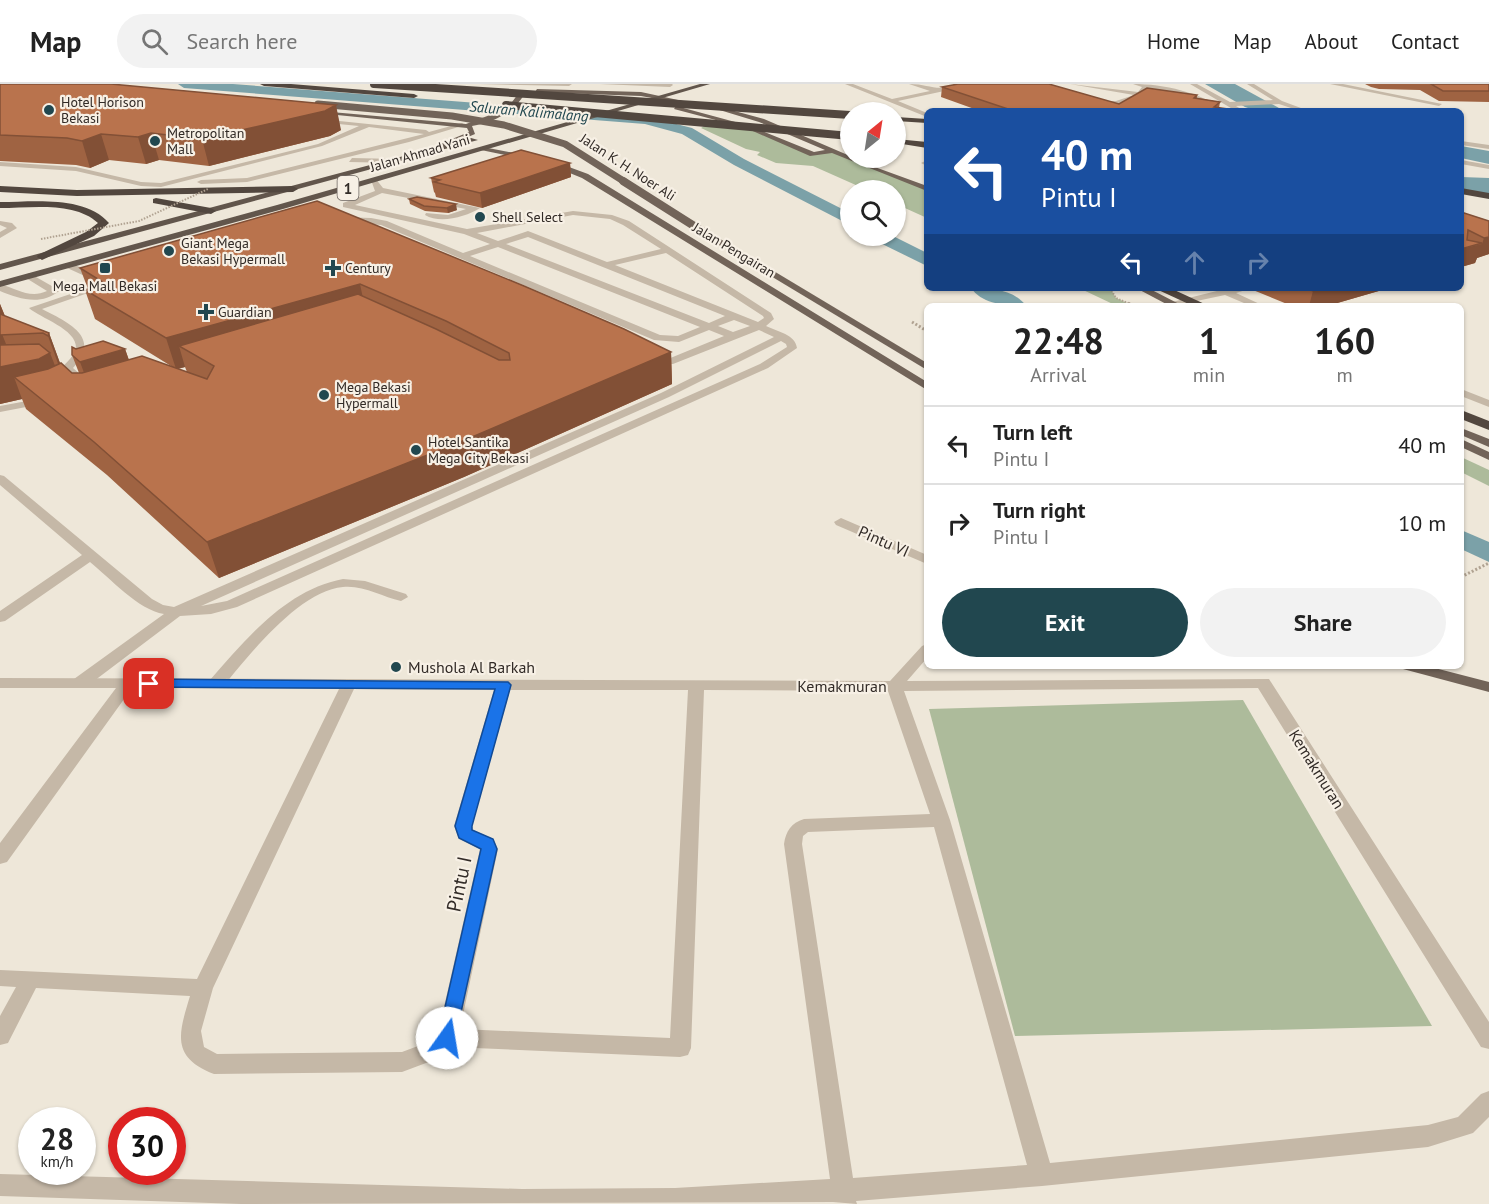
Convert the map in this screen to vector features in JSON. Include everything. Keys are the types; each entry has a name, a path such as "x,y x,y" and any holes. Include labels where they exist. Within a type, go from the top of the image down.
{"highway":[{"path":"264,84 426,98"},
{"path":"374,84 840,114"},
{"path":"555,118 671,84"},
{"name":"Jalan Ahmad Yani","path":"0,286 707,84"},
{"path":"496,104 840,135"},
{"path":"906,119 924,121"},
{"path":"501,133 534,124"},
{"name":"Jalan Ahmad Yani","path":"0,267 480,138"},
{"path":"906,142 924,145"},
{"path":"0,189 77,193 170,203 211,211 232,220"},
{"path":"77,193 293,189"},
{"path":"1464,192 1489,196"},
{"path":"1464,199 1489,203"},
{"path":"4,205 64,206 93,212 104,223 90,234 42,257"},
{"path":"1159,292 1178,303"},
{"path":"1464,415 1489,426"}],"main road":[{"path":"374,84 640,94 663,98 746,114 774,123 833,151 924,188"},
{"path":"307,112 466,126 491,118 521,98 523,91"},
{"path":"623,99 717,117 748,127 813,154 833,151"},
{"name":"Jalan K. H. Noer Ali","path":"314,104 452,116 504,125 565,144 702,231 924,365"},
{"name":"Jalan Ahmad Yani","path":"425,153 473,133 466,126"},
{"name":"Jalan Pengairan","path":"483,149 537,157 576,171 924,385"},
{"path":"1464,432 1489,443"},
{"path":"1464,444 1489,456"},
{"path":"1420,669 1489,687"}],"street":[{"path":"483,84 569,84"},
{"path":"603,84 671,84"},
{"path":"848,84 924,114"},
{"path":"912,84 938,92"},
{"path":"1073,84 1139,94"},
{"path":"1136,84 1189,94 1207,93"},
{"path":"1193,84 1236,108"},
{"path":"1250,84 1280,102 1297,108"},
{"path":"1333,84 1439,104"},
{"path":"1087,100 1116,103 1139,94 1146,86"},
{"path":"891,101 955,88"},
{"path":"1189,94 1216,108"},
{"path":"1230,104 1280,102"},
{"path":"352,124 364,117"},
{"path":"317,120 435,134"},
{"path":"0,164 76,169 141,184 161,185 320,145 368,125"},
{"path":"180,181 235,182 262,177 466,126"},
{"path":"1464,144 1489,147"},
{"path":"210,174 262,177 276,176 344,160 397,161"},
{"path":"1464,163 1489,167"},
{"path":"350,204 443,217 476,208 381,190 375,180"},
{"path":"336,208 374,197 381,190"},
{"path":"350,204 466,232 733,336"},
{"path":"280,207 298,213"},
{"path":"466,232 573,213 612,217 626,223 768,315 769,319 759,326 669,362 644,360"},
{"path":"335,225 355,218 384,223 658,338 679,339 734,316"},
{"path":"0,223 13,228 0,234"},
{"path":"80,683 176,612 665,395 784,336 528,234 462,256"},
{"path":"606,265 668,250"},
{"path":"34,308 111,284 68,266"},
{"path":"97,279 108,275"},
{"path":"0,286 27,298 39,297 54,291 29,276"},
{"path":"1224,291 1252,303"},
{"path":"1183,303 1211,294 1236,291"},
{"path":"0,296 34,308 65,326 79,338 82,347 79,358 67,368 76,375 78,385 60,395 0,409"},
{"path":"55,371 81,394"},
{"path":"1464,393 1489,404"},
{"path":"0,479 147,602 159,609 176,612"},
{"name":"Pintu VI","path":"842,522 924,559"},
{"path":"0,618 91,555"},
{"path":"216,684 245,650 292,606 322,590 340,583 358,584 401,597"},
{"path":"924,652 894,686 941,820 1042,1175"},
{"name":"Kemakmuran","path":"0,683 894,686 1263,683 1489,1040"},
{"path":"0,857 127,684"},
{"path":"349,684 202,988 190,1031 195,1053 214,1064 402,1062 426,1053 447,1038 680,1048 696,685"},
{"name":"Pintu I","path":"447,1038 489,849 487,844 465,834 463,826 503,685"},
{"path":"844,1197 793,844 795,833 804,826 941,820"},
{"path":"0,978 202,988"},
{"path":"0,1036 30,980"},
{"path":"0,1185 522,1203 844,1197 1428,1136 1465,1126 1489,1101"}],"path":[{"path":"41,238 139,221 208,189"},
{"path":"1112,291 1116,298 1127,303"},
{"path":"912,322 924,329"},
{"path":"1464,576 1489,563"}],"green space":[{"path":"709,123 748,127 813,154 833,151 840,154 840,168 875,168 905,180 844,180 813,166 776,163 757,155 760,152 746,149 701,128"},
{"path":"906,181 924,188 924,217 906,209"},
{"path":"1085,291 1112,291 1116,298 1127,303 1111,303"},
{"path":"1464,458 1489,470 1489,486 1464,474"},
{"path":"1243,700 1432,1026 1015,1036 929,709"}],"water":[{"path":"1205,84 1235,84 1279,108 1245,107"},
{"path":"1464,147 1489,151 1489,164 1464,159"}],"building":[{"path":"0,84 111,84 336,105 325,111 202,139 151,133 138,137 101,134 82,141 67,138 0,135"},
{"path":"958,84 1049,84 1119,104 1147,88 1197,95 1194,98 1220,102 1214,107 1221,108 1005,108 942,87"},
{"path":"1431,84 1489,84 1489,91 1443,91"},
{"path":"521,150 570,163 480,193 434,182 440,180 431,178"},
{"path":"417,197 456,204 447,208 424,206 409,199"},
{"name":"Mega Bekasi Hypermall","path":"317,201 524,286 671,352 458,443 207,542 94,442 14,377 48,369 61,363 72,373 82,373 142,356 207,379 214,366 179,346 358,294 499,360 510,360 509,353 446,321 360,284 166,338 85,290 106,284 80,268"},
{"path":"1464,213 1489,221 1489,237 1484,238 1468,230 1467,240 1482,243 1464,248"},
{"path":"0,314 49,333 48,336 43,333 0,335"},
{"path":"103,341 125,349 80,362 72,355 72,347 76,349"},
{"path":"39,344 50,353 39,359 0,367 0,345"}],"waterway":[{"name":"Saluran Kalimalang","path":"184,84 645,120 687,131 739,162 840,215"},
{"path":"1464,185 1489,187"},
{"name":"Saluran Kalimalang","path":"900,246 924,258"},
{"name":"Saluran Kalimalang","path":"987,291 1010,303"},
{"name":"Saluran Kalimalang","path":"1464,540 1489,553"}],"place":[{"name":"Hotel Horison Bekasi","path":"49,110"},
{"name":"Metropolitan Mall","path":"155,141"},
{"name":"Shell Select","path":"480,217"},
{"name":"Giant Mega Bekasi Hypermall","path":"169,251"},
{"name":"Mega Mall Bekasi","path":"105,268"},
{"name":"Century","path":"333,268"},
{"name":"Guardian","path":"206,312"},
{"name":"Mega Bekasi Hypermall","path":"324,395"},
{"name":"Hotel Santika Mega City Bekasi","path":"416,450"},
{"name":"Mushola Al Barkah","path":"396,667"}],"route":[{"path":"149,684 503,685 463,826 465,834 487,844 489,849 447,1038"}]}
